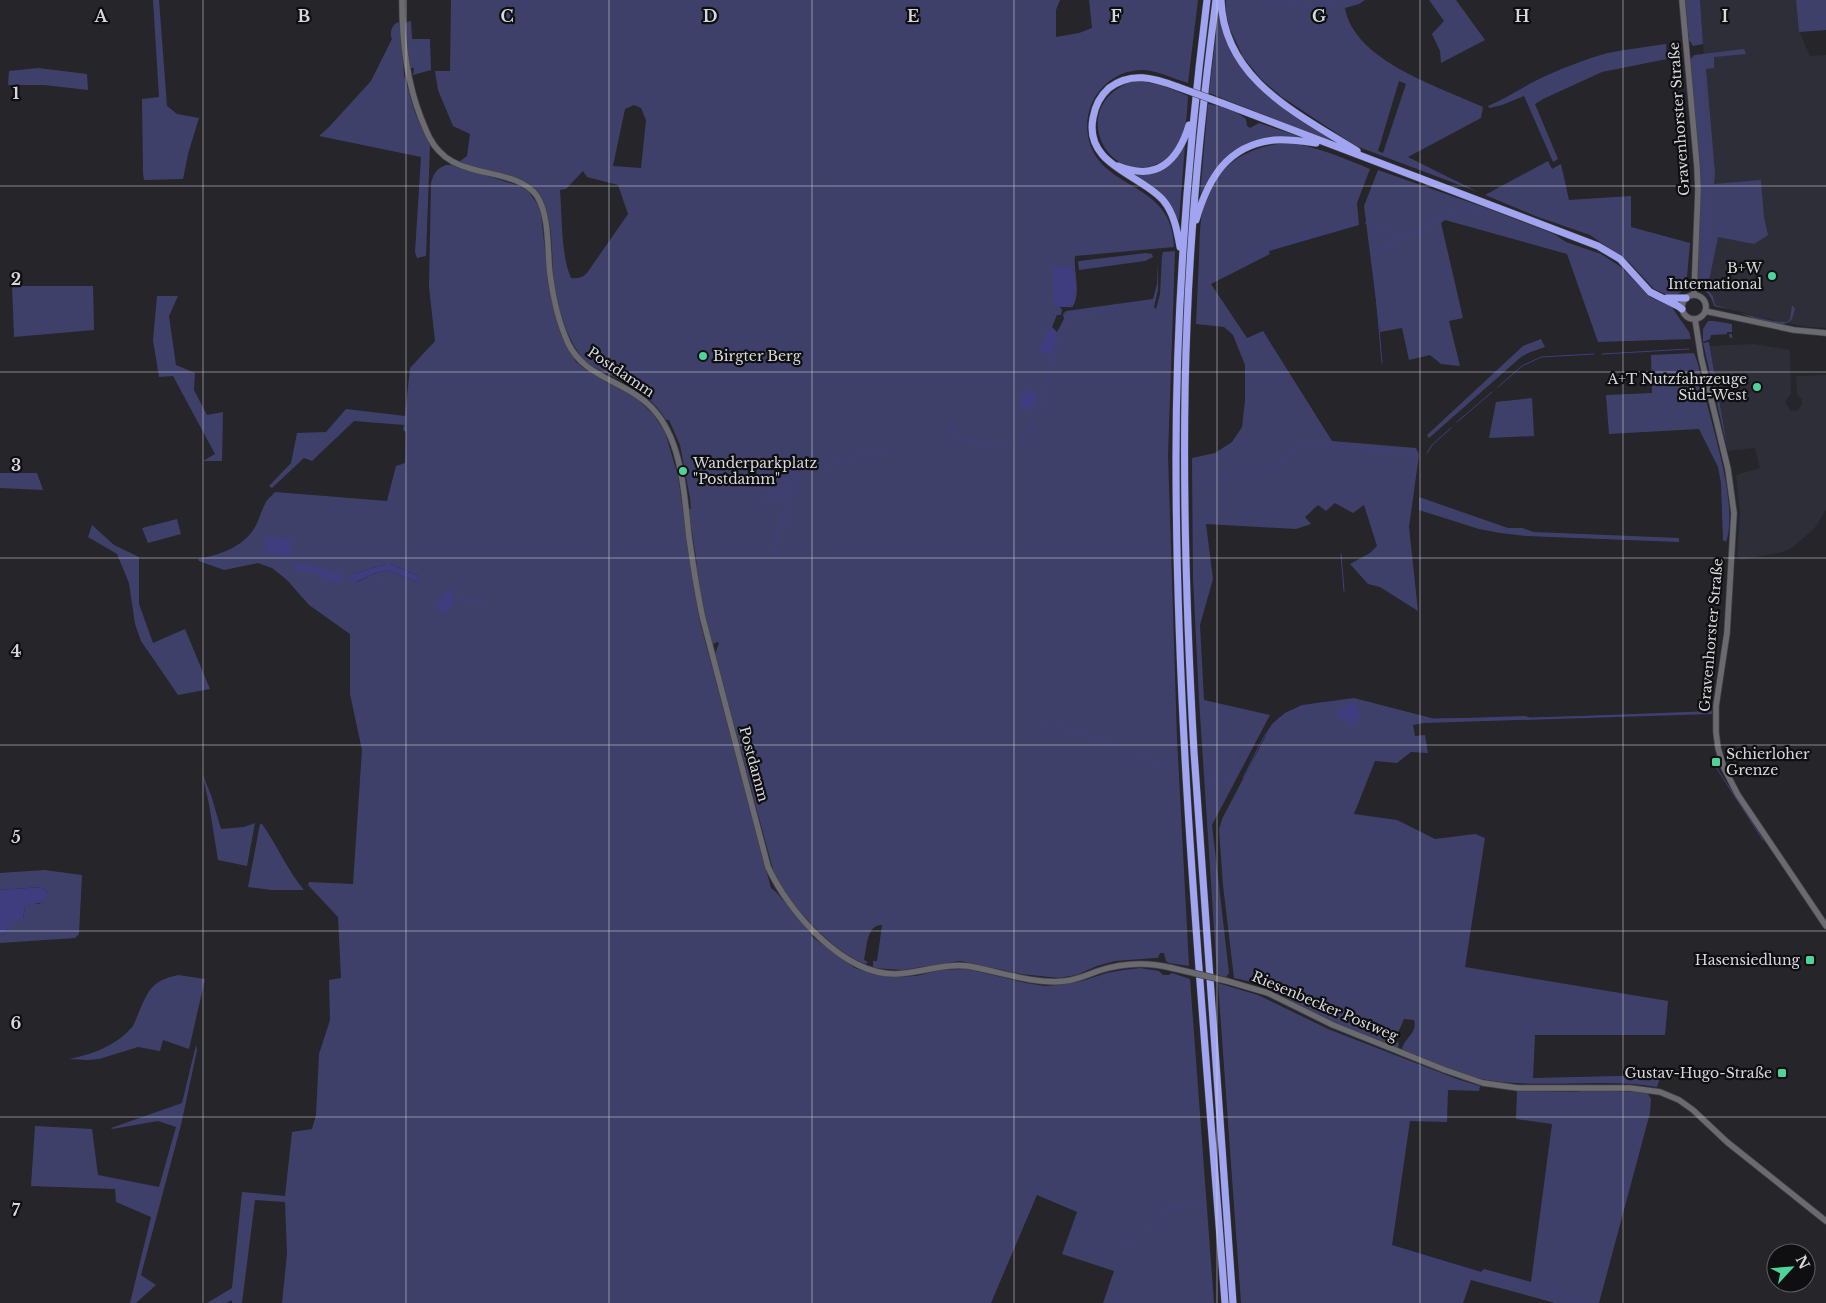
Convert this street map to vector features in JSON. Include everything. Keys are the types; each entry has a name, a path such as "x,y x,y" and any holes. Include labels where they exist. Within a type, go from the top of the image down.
{"highway":[{"path":"1207,0 1181,242 1176,456 1180,636 1191,838 1225,1303"},
{"path":"1216,0 1202,112 1192,233 1187,323 1184,456 1189,665 1233,1303"},
{"path":"1221,0 1224,25 1228,38 1242,66 1252,77 1277,99 1367,158"},
{"path":"1181,242 1175,222 1164,201 1149,188 1116,169 1098,148 1092,126 1097,103 1106,91 1123,80 1137,77 1151,78 1178,87 1598,246 1620,260 1650,292 1682,309"},
{"path":"1110,162 1127,169 1144,171 1153,170 1170,162 1183,143 1194,110"},
{"path":"1192,233 1208,184 1235,154 1262,142 1274,140 1326,144"},
{"path":"1663,298 1690,297"}],"street":[{"name":"Postdamm","path":"402,0 407,73 418,109 433,144 447,158 462,166 514,181 524,185 536,194 543,213 550,275 556,304 568,343 577,358 590,370 640,396 658,414 668,431 681,476 703,619 768,867 776,884"},
{"name":"Gravenhorster Straße","path":"1682,0 1698,190 1690,297"},
{"path":"1698,296 1703,300 1705,311 1701,317 1695,319 1688,318 1682,309 1683,303 1690,297 1698,296"},
{"path":"1705,311 1784,328 1826,333"},
{"name":"Gravenhorster Straße","path":"1695,319 1701,357 1728,469 1734,513 1727,634 1716,706 1718,748 1724,768 1738,796 1826,926"},
{"name":"Riesenbecker Postweg","path":"776,884 785,898 830,947 855,964 871,970 895,974 952,966 966,966 1056,982 1074,980 1123,964 1162,965 1268,993 1333,1025 1445,1070 1483,1083 1518,1088 1630,1088 1660,1092 1679,1100 1694,1110 1734,1148 1826,1221"}],"shaded area":[{"path":"153,0 159,0 167,106 177,114 199,118 188,154 183,179 144,180 142,99 159,97"},
{"path":"451,0 1060,0 1056,10 1056,37 1079,33 1092,28 1089,0 1198,0 1188,83 1161,73 1144,70 1131,71 1120,75 1109,81 1094,99 1087,123 1088,136 1095,154 1106,167 1119,178 1149,197 1162,209 1170,225 1174,247 1075,256 1077,289 1075,302 1072,308 1072,305 1059,307 1062,309 1061,315 1057,315 1052,327 1057,332 1064,319 1063,314 1066,311 1153,299 1157,284 1158,261 1158,290 1154,307 1156,309 1160,294 1163,252 1175,251 1168,455 1177,738 1189,966 1169,963 1166,961 1164,953 1160,953 1158,958 1115,961 1076,975 1059,978 1021,974 960,961 902,970 873,968 873,961 877,961 882,925 877,926 870,933 864,960 868,962 866,964 830,942 795,906 779,883 773,870 715,654 719,643 717,642 712,645 698,581 688,508 691,509 690,498 680,445 669,420 666,420 651,401 632,387 591,365 582,357 573,344 562,318 554,280 552,240 547,214 543,202 536,191 526,182 459,162 467,156 470,134 453,126 438,90 435,71 450,71","holes":["634,105 641,108 646,120 641,168 613,166 625,109","583,171 587,177 618,185 628,214 587,273 581,277 571,278 565,258 562,235 560,190 566,189"]},
{"path":"1226,0 1365,0 1345,8 1352,27 1364,43 1401,70 1483,107 1481,118 1408,157 1478,192 1356,146 1282,97 1261,79 1243,57 1230,29 1226,13","holes":["1399,81 1406,84 1383,153 1378,151"]},
{"path":"1429,0 1456,0 1485,40 1441,63 1440,51 1432,34 1444,21"},
{"path":"1685,0 1700,0 1703,44 1693,46 1689,40"},
{"path":"1700,0 1796,0 1799,31 1810,56 1826,55 1826,328 1808,327 1752,316 1715,306 1713,296 1704,284 1715,217"},
{"path":"1796,0 1826,0 1826,30 1799,32"},
{"path":"1219,9 1251,79 1264,92 1345,147 1209,93"},
{"path":"411,21 412,39 430,39 431,70 413,75 414,68 409,68 408,65 406,25 407,22"},
{"path":"398,22 400,24 404,75 415,113 430,145 426,256 417,258 415,252 421,157 319,136 371,81 392,39 392,29"},
{"path":"1666,44 1667,59 1602,72 1535,104 1558,159 1553,162 1524,96 1502,105 1489,108 1488,106 1542,78 1586,60 1615,52"},
{"path":"1744,49 1746,54 1714,57 1714,68 1706,69 1715,173 1714,184 1761,180 1764,218 1768,235 1754,244 1718,237 1709,281 1704,285 1713,296 1715,305 1731,309 1714,306 1707,293 1698,288 1699,207 1690,60 1694,55"},
{"path":"38,68 87,74 88,90 44,85 8,85 9,71"},
{"path":"1133,81 1155,84 1188,96 1184,131 1177,149 1157,164 1139,168 1122,164 1109,154 1101,140 1098,124 1101,107 1113,92"},
{"path":"1208,104 1223,107 1237,113 1246,119 1247,126 1250,128 1259,123 1310,140 1268,139 1219,166 1200,194"},
{"path":"1287,143 1319,150 1370,169 1357,203 1359,225 1269,251 1270,254 1211,284 1247,338 1263,331 1332,441 1416,448 1419,455 1409,527 1418,611 1380,587 1368,584 1350,564 1370,553 1377,546 1364,505 1353,513 1335,503 1326,511 1318,505 1305,517 1311,524 1296,529 1206,524 1213,579 1200,625 1204,700 1270,715 1212,825 1229,973 1226,977 1217,975 1193,578 1192,458 1215,453 1232,442 1242,427 1245,400 1245,365 1233,335 1224,327 1196,324 1200,225 1202,211 1209,191 1225,169 1246,153 1259,148"},
{"path":"1185,146 1179,220 1176,219 1171,209 1135,177 1136,174 1171,163"},
{"path":"1548,161 1552,169 1561,164 1569,200 1631,196 1631,227 1690,243 1686,288 1676,296 1667,295 1654,289 1629,262 1590,235 1538,217 1485,195"},
{"path":"446,165 452,165 520,186 528,191 539,206 548,277 569,349 576,362 586,370 635,397 653,414 665,432 678,476 700,622 771,888 811,933 811,936 855,968 873,974 898,977 916,976 940,970 967,969 1045,986 1082,981 1107,973 1140,968 1159,971 1163,975 1172,973 1190,979 1214,1303 1103,1303 1114,1271 1062,1254 1077,1212 1037,1195 991,1303 282,1303 287,1254 285,1202 255,1200 242,1303 232,1303 232,1300 226,1303 207,1303 232,1288 242,1192 285,1196 292,1132 312,1129 316,1115 319,1054 330,1020 329,980 341,978 338,917 308,885 309,882 353,884 362,750 350,694 350,634 309,605 287,580 272,568 258,563 224,570 198,559 213,556 234,547 246,539 255,526 266,502 275,492 387,501 396,466 405,463 406,432 403,430 404,425 354,421 312,461 304,458 272,488 269,486 291,463 297,433 326,432 346,409 405,416 410,368 435,341 429,287 431,183 436,172","holes":["391,564 419,576 416,582 388,570 373,574 357,582 353,574"]},
{"path":"1378,170 1486,208 1554,234 1566,242 1601,254 1621,267 1650,297 1671,306 1689,332 1691,339 1598,342 1567,254 1445,220 1441,223 1463,318 1449,321 1460,366 1441,364 1430,355 1409,360 1402,328 1380,332 1364,206"},
{"path":"1146,253 1152,254 1153,257 1145,261 1079,270 1079,261"},
{"path":"1070,266 1075,280 1073,303 1071,307 1059,307 1054,302 1054,268"},
{"path":"12,286 93,286 94,330 14,337"},
{"path":"157,296 178,296 169,316 176,365 195,373 194,390 207,415 223,412 222,461 203,461 215,454 173,376 159,377 153,340"},
{"path":"1792,306 1795,309 1792,319 1787,323 1781,324 1767,323 1739,312 1778,322 1787,322 1790,319"},
{"path":"1708,321 1732,324 1732,332 1727,332 1729,334 1711,335 1710,339 1703,342 1703,329"},
{"path":"1054,329 1057,336 1052,352 1047,354 1039,350 1047,330"},
{"path":"1541,339 1545,347 1521,357 1429,438 1427,435 1523,346"},
{"path":"1709,342 1728,451 1703,343"},
{"path":"1754,344 1790,350 1791,394 1786,400 1786,404 1790,410 1798,410 1802,404 1802,400 1797,394 1796,376 1826,375 1826,510 1814,529 1793,547 1783,552 1741,560 1737,556 1740,514 1736,475 1760,468 1755,448 1728,451 1710,346"},
{"path":"1694,353 1724,472 1729,511 1729,528 1726,542 1723,540 1721,483 1718,467 1699,429 1609,434 1606,395 1652,393 1651,355"},
{"path":"1027,389 1036,395 1032,411 1019,405 1023,392"},
{"path":"1532,398 1534,436 1489,438 1496,402"},
{"path":"0,473 37,473 43,490 0,488"},
{"path":"1419,497 1508,528 1522,528 1534,532 1679,538 1679,542 1526,536 1500,533 1479,529 1419,510"},
{"path":"177,519 181,534 148,543 142,528"},
{"path":"92,525 114,545 139,557 139,604 153,643 185,629 210,689 178,695 141,641 135,624 129,583 117,554 88,537"},
{"path":"266,536 289,540 292,550 291,555 284,556 268,553 265,550"},
{"path":"298,562 344,577 340,582 328,579 314,572 294,569 295,564"},
{"path":"391,564 419,576 416,582 388,570 373,574 356,582 351,580 350,577 353,574"},
{"path":"448,589 452,592 454,603 445,615 439,610 437,604"},
{"path":"1354,698 1435,719 1525,716 1531,718 1712,711 1712,714 1424,723 1413,725 1415,736 1425,735 1428,753 1411,752 1397,763 1375,761 1354,814 1397,820 1435,839 1475,834 1485,838 1465,967 1668,1001 1665,1035 1535,1035 1533,1078 1661,1075 1657,1087 1613,1083 1503,1082 1472,1077 1402,1050 1414,1029 1414,1020 1404,1019 1395,1040 1399,1043 1398,1048 1304,1010 1284,996 1252,982 1234,978 1223,885 1219,830 1222,819 1272,724 1285,713 1302,705"},
{"path":"1353,702 1358,708 1360,715 1354,725 1338,716 1337,712"},
{"path":"202,773 221,829 244,827 255,823 247,866 218,860"},
{"path":"260,824 262,824 292,874 304,890 272,890 248,887"},
{"path":"44,870 82,875 79,934 75,938 0,943 0,935 6,934 11,919 23,919 25,906 28,903 39,904 47,892 42,887 0,890 0,873"},
{"path":"42,887 47,892 45,899 25,906 23,919 11,919 13,924 9,926 6,934 0,935 0,890"},
{"path":"178,975 205,979 189,1049 163,1040 160,1051 138,1047 99,1059 69,1059 95,1052 119,1039 133,1026 152,987 162,980"},
{"path":"1218,983 1258,995 1328,1029 1457,1079 1480,1086 1479,1091 1448,1090 1447,1122 1410,1121 1392,1245 1481,1272 1484,1269 1531,1282 1552,1124 1516,1119 1517,1091 1647,1092 1651,1099 1650,1113 1599,1303 1555,1303 1471,1280 1463,1303 1241,1303"},
{"path":"196,1045 197,1050 181,1125 141,1275 156,1285 136,1303 130,1303 151,1217 116,1202 115,1189 31,1186 35,1126 92,1129 98,1175 159,1187 176,1127 158,1121 111,1128 182,1103"}],"waterway":[{"path":"1267,0 1286,1 1309,7 1335,4"},
{"path":"1346,3 1358,0"},
{"path":"1698,0 1701,42"},
{"path":"1704,59 1697,67 1697,70 1707,179 1705,197 1707,246 1705,280"},
{"path":"1374,266 1372,253 1463,207 1481,210"},
{"path":"1246,262 1270,248 1358,223"},
{"path":"1365,223 1371,223 1396,233 1407,235"},
{"path":"1374,271 1382,363"},
{"path":"1126,304 1155,300"},
{"path":"1038,415 1061,332 1070,315 1108,310"},
{"path":"1602,354 1689,349"},
{"path":"1498,387 1522,366 1541,357 1594,354"},
{"path":"1457,422 1492,392"},
{"path":"953,425 955,436 982,444 1000,446 1009,445 1025,437 1036,420"},
{"path":"1427,453 1432,445 1451,428"},
{"path":"1196,484 1273,467 1300,446 1306,444 1418,452"},
{"path":"781,538 801,474 805,470 888,449"},
{"path":"783,464 797,469"},
{"path":"772,556 796,471 799,467 809,464"},
{"path":"780,468 794,474"},
{"path":"780,479 792,477"},
{"path":"779,486 791,483"},
{"path":"771,493 790,489"},
{"path":"770,496 788,493"},
{"path":"762,502 788,496"},
{"path":"1341,554 1344,591"},
{"path":"379,572 384,585"},
{"path":"453,599 489,602"},
{"path":"1243,778 1264,737 1279,718 1303,706 1321,703"},
{"path":"1530,718 1708,713"},
{"path":"1057,717 1065,729"},
{"path":"1434,719 1523,718"},
{"path":"1036,728 1039,726 1048,729 1053,725 1063,730 1116,744 1123,752 1133,757 1142,759 1150,757"},
{"path":"1152,764 1161,768"},
{"path":"1714,764 1763,840"},
{"path":"1208,783 1235,779"},
{"path":"1115,1242 1133,1242 1140,1239 1152,1228 1168,1206 1180,1207 1198,1200"},
{"path":"1395,1248 1479,1272"},
{"path":"1486,1274 1588,1303"}],"place":[{"name":"B+W International","path":"1772,276"},
{"name":"Birgter Berg","path":"703,356"},
{"name":"A+T Nutzfahrzeuge Süd-West","path":"1757,387"},
{"name":"Wanderparkplatz \"Postdamm\"","path":"683,471"},
{"name":"Schierloher Grenze","path":"1716,762"},
{"name":"Hasensiedlung","path":"1810,960"},
{"name":"Gustav-Hugo-Straße","path":"1782,1073"}]}
